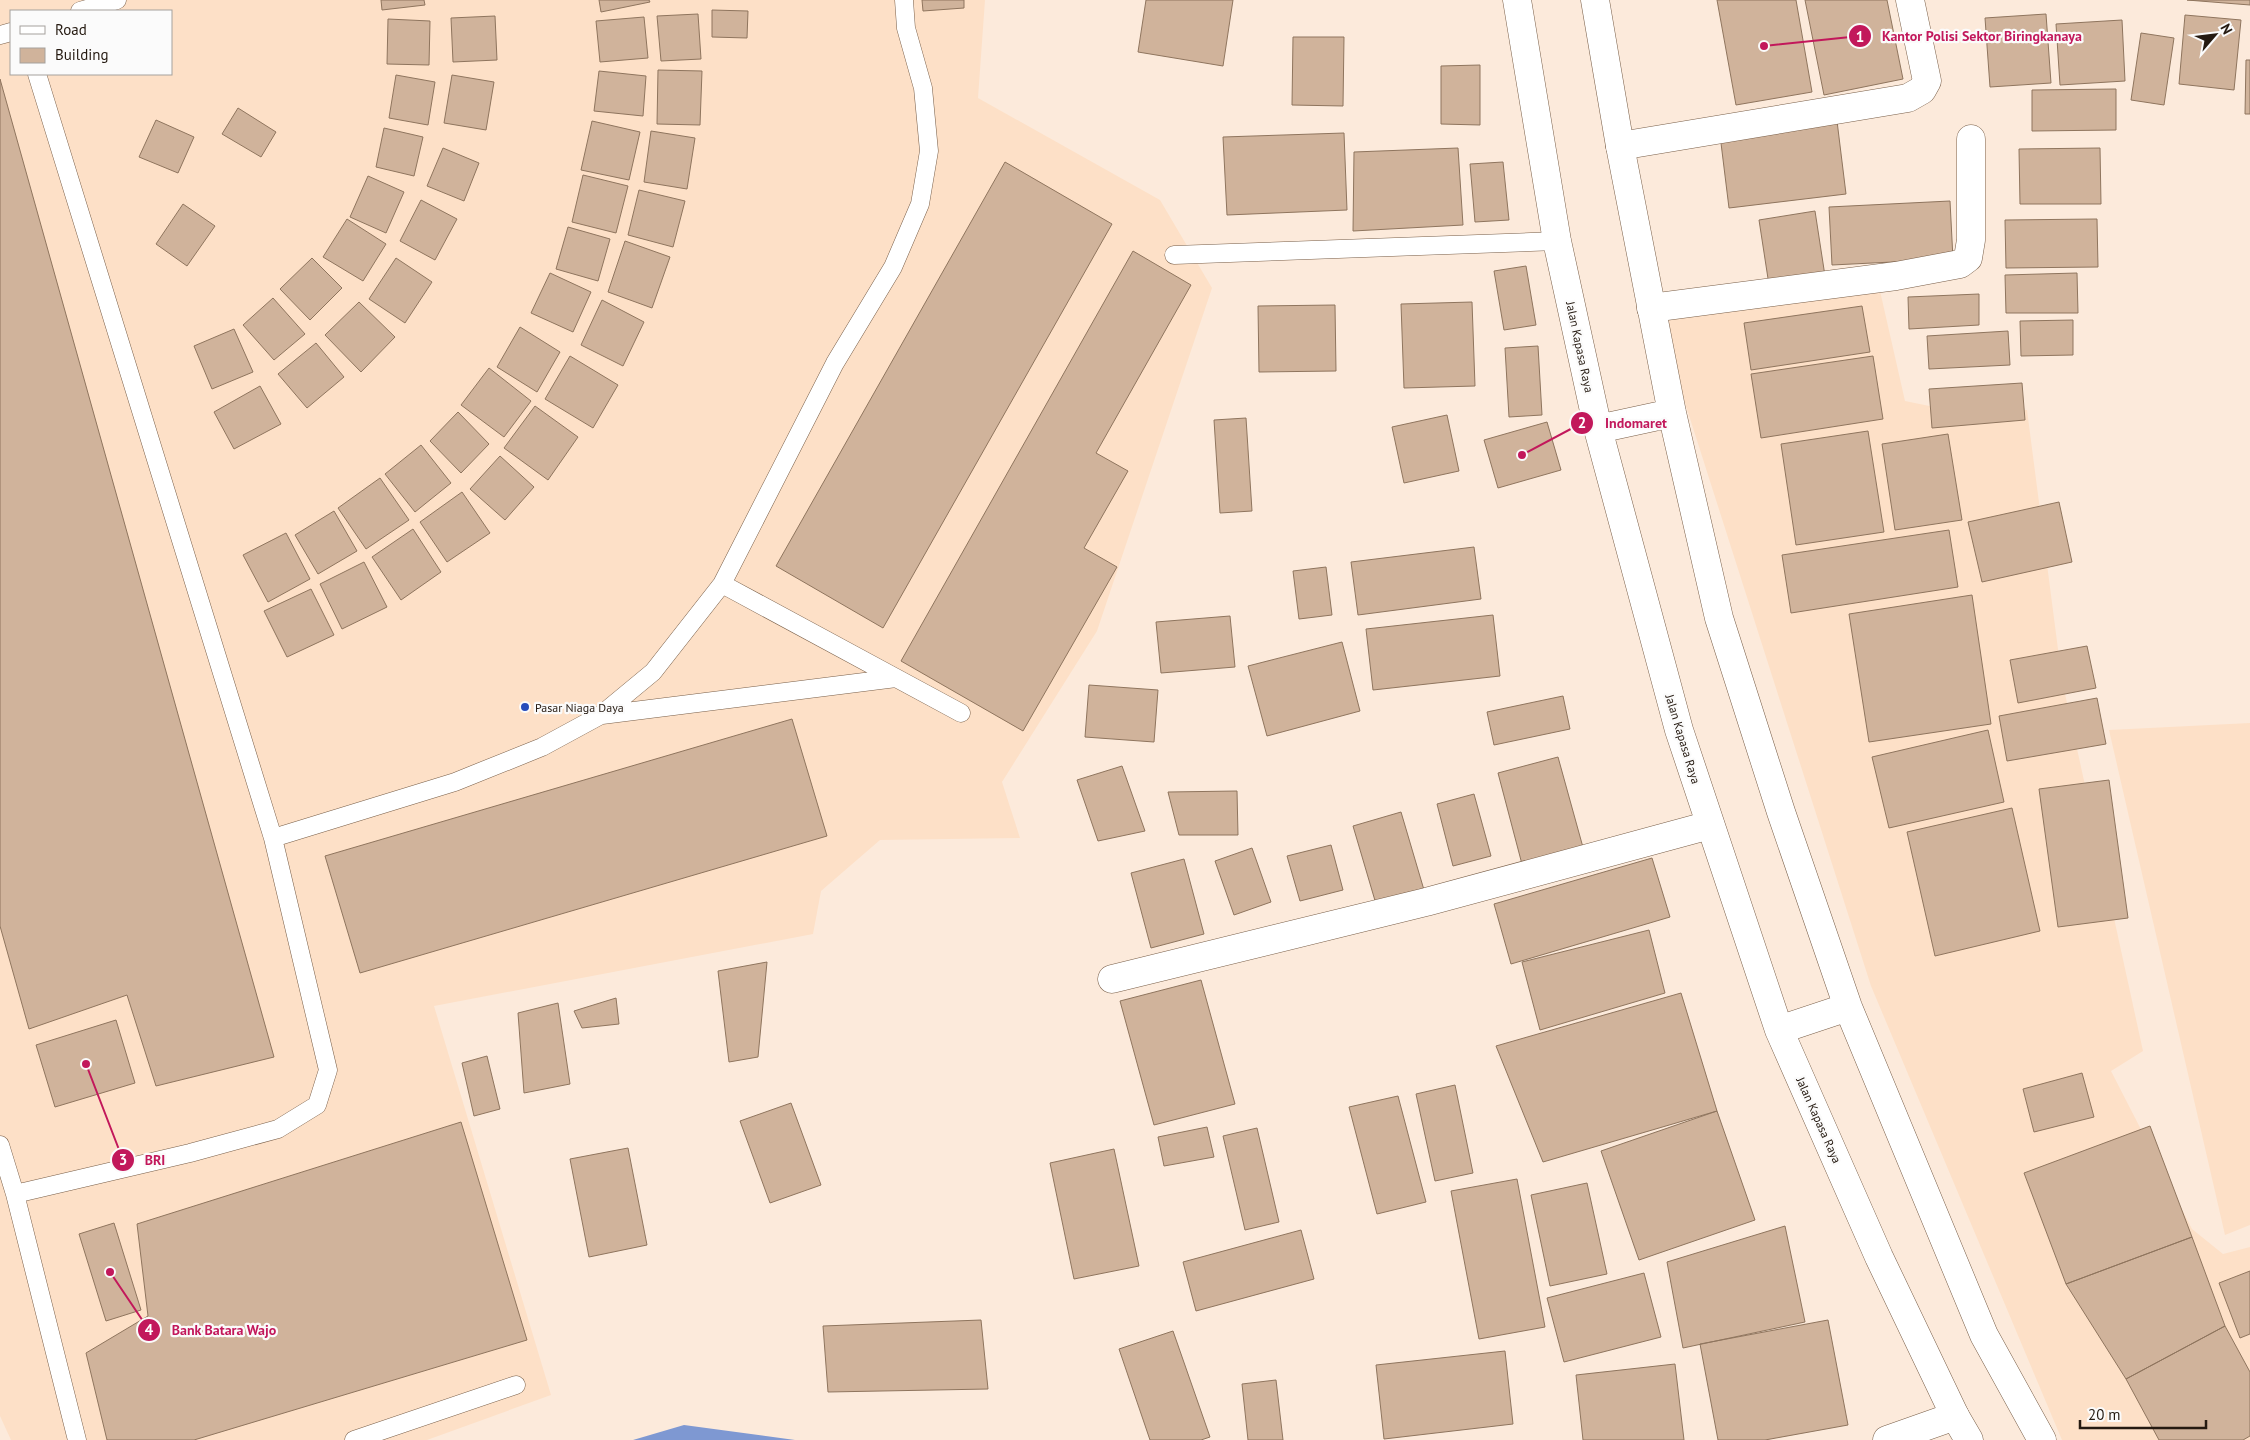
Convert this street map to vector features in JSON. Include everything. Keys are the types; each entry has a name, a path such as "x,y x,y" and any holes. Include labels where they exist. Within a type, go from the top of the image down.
{"main road":[{"name":"Jalan Kapasa Raya","path":"1517,0 1557,241 1598,429 1679,730 1779,1030 1879,1257 1955,1416 1969,1440"},
{"path":"1595,0 1620,146 1672,413 1719,618 1781,812 1848,1007 1984,1335 2042,1440"},
{"path":"1620,146 1908,98 1922,90 1927,81 1910,0"},
{"path":"1651,308 1896,276 1960,264 1968,258 1971,240 1971,139"},
{"path":"1598,429 1672,413"},
{"path":"1112,979 1426,902 1710,825"},
{"path":"1779,1030 1848,1007"},
{"path":"1887,1440 1955,1416"}],"lane":[{"path":"83,10 117,0"},
{"path":"274,838 455,782 542,747 601,715 653,672 722,584 834,363 892,267 920,204 929,151 923,88 906,28 904,0"},
{"path":"15,1194 190,1153 278,1129 317,1105 328,1070 274,838 37,75"},
{"path":"1174,255 1557,241"},
{"path":"722,584 961,713"},
{"path":"601,715 896,678"},
{"path":"0,1145 15,1194 77,1440"},
{"path":"354,1440 516,1385"}],"shaded area":[{"name":"Pasar Niaga Daya","path":"0,0 985,0 978,98 1160,200 1212,288 1097,631 1002,782 1020,838 880,840 821,891 813,934 434,1006 551,1395 427,1440 11,1440 0,1416"},
{"path":"1878,282 1905,401 1949,410 2027,410 2062,680 2143,1051 2111,1071 2192,1229 2223,1254 2250,1247 2250,1440 2062,1440 1871,986 1657,315"},
{"path":"2250,723 2250,1225 2225,1235 2109,730"}],"water":[{"path":"684,1425 795,1440 633,1440"}],"building":[{"path":"381,0 424,0 425,5 382,10"},
{"path":"599,0 649,0 650,2 601,12"},
{"path":"922,0 964,0 964,8 923,11"},
{"path":"1146,0 1233,0 1223,66 1138,52"},
{"path":"1717,0 1796,0 1812,92 1736,105"},
{"path":"1805,0 1887,0 1903,79 1824,95"},
{"path":"2187,0 2250,0 2250,5"},
{"path":"712,10 748,11 747,38 712,37"},
{"path":"698,14 701,59 661,61 657,16"},
{"path":"2046,14 2051,83 1990,87 1985,18"},
{"path":"2185,15 2241,20 2234,90 2179,84"},
{"path":"495,16 497,60 453,62 451,18"},
{"path":"644,17 648,58 600,62 596,21"},
{"path":"388,19 430,21 429,65 387,64"},
{"path":"2122,20 2125,81 2060,85 2056,24"},
{"path":"2141,33 2174,38 2164,105 2131,100"},
{"path":"1293,37 1344,37 1343,106 1292,105"},
{"path":"2246,60 2250,60 2250,114 2245,114"},
{"path":"1480,65 1480,125 1441,124 1441,66"},
{"path":"658,70 702,71 700,125 657,124"},
{"path":"599,71 646,76 643,116 594,111"},
{"path":"396,75 435,82 428,125 389,118"},
{"path":"452,75 494,82 486,130 444,123"},
{"path":"0,79 274,1057 156,1086 127,995 29,1029 0,926"},
{"path":"2116,89 2116,130 2032,131 2032,90"},
{"path":"238,108 276,132 261,157 222,134"},
{"path":"156,120 194,137 178,173 139,157"},
{"path":"592,121 640,132 629,180 581,170"},
{"path":"1837,121 1846,194 1729,208 1720,135"},
{"path":"384,128 423,137 414,176 376,167"},
{"path":"651,131 695,138 687,189 644,182"},
{"path":"1344,133 1347,210 1227,215 1223,137"},
{"path":"443,148 479,163 464,201 427,186"},
{"path":"1458,148 1463,225 1353,231 1354,152"},
{"path":"2100,148 2101,204 2020,204 2019,149"},
{"path":"1005,162 1112,224 883,628 776,566"},
{"path":"1503,162 1509,220 1475,222 1470,164"},
{"path":"583,175 628,186 616,233 572,222"},
{"path":"368,176 404,192 386,233 350,217"},
{"path":"639,190 685,201 673,247 628,235"},
{"path":"421,200 457,219 435,260 400,241"},
{"path":"1950,201 1953,259 1832,265 1829,207"},
{"path":"183,204 215,226 187,266 156,244"},
{"path":"1815,211 1825,276 1769,285 1759,220"},
{"path":"347,219 386,244 363,281 323,257"},
{"path":"2097,219 2098,267 2006,268 2005,220"},
{"path":"568,227 610,239 598,281 556,269"},
{"path":"625,241 670,257 652,308 608,292"},
{"path":"1133,251 1191,285 1096,453 1128,471 1084,548 1117,567 1023,731 901,661"},
{"path":"312,258 342,288 310,320 280,289"},
{"path":"396,258 432,282 405,323 369,299"},
{"path":"1526,266 1536,325 1504,330 1494,271"},
{"path":"550,273 591,292 573,332 531,313"},
{"path":"2077,273 2078,313 2006,313 2005,275"},
{"path":"1979,294 1979,325 1909,329 1908,297"},
{"path":"273,298 305,334 274,360 243,325"},
{"path":"602,300 644,322 623,366 581,345"},
{"path":"359,302 395,337 361,372 325,335"},
{"path":"1472,302 1475,386 1404,388 1401,304"},
{"path":"1335,305 1336,371 1259,372 1258,306"},
{"path":"1862,306 1870,352 1751,370 1744,323"},
{"path":"2073,320 2073,355 2021,356 2020,321"},
{"path":"520,327 560,352 537,392 497,367"},
{"path":"234,329 253,372 212,389 194,346"},
{"path":"2008,331 2010,365 1929,369 1927,336"},
{"path":"316,343 344,377 307,408 278,374"},
{"path":"1538,346 1542,415 1509,417 1505,348"},
{"path":"570,356 618,385 593,428 545,399"},
{"path":"1873,356 1883,419 1761,438 1751,374"},
{"path":"489,368 531,401 504,437 461,405"},
{"path":"2022,383 2025,420 1932,428 1929,389"},
{"path":"260,386 281,424 234,449 214,412"},
{"path":"535,406 578,437 548,480 504,448"},
{"path":"458,412 489,444 461,473 430,441"},
{"path":"1447,415 1459,471 1404,483 1392,427"},
{"path":"1246,418 1252,511 1220,513 1214,420"},
{"path":"1547,422 1561,470 1498,488 1484,440"},
{"path":"1868,431 1884,532 1796,545 1781,444"},
{"path":"1948,434 1962,520 1895,530 1882,444"},
{"path":"421,445 451,483 415,512 385,474"},
{"path":"500,456 534,487 505,520 470,489"},
{"path":"380,478 409,520 366,549 338,508"},
{"path":"462,492 490,533 447,562 420,522"},
{"path":"2059,502 2072,562 1982,582 1968,522"},
{"path":"334,511 357,551 318,574 295,535"},
{"path":"413,529 441,572 401,600 372,557"},
{"path":"1949,530 1958,587 1791,613 1782,555"},
{"path":"286,533 310,579 268,602 243,555"},
{"path":"1474,547 1481,599 1358,615 1351,562"},
{"path":"364,562 387,607 342,629 320,584"},
{"path":"1326,567 1332,615 1299,619 1293,571"},
{"path":"311,589 334,635 287,657 264,611"},
{"path":"1972,595 1991,724 1869,742 1849,614"},
{"path":"1493,615 1500,676 1373,690 1366,629"},
{"path":"1230,616 1235,667 1161,673 1156,622"},
{"path":"1342,642 1360,711 1267,736 1248,666"},
{"path":"2087,646 2096,688 2018,703 2010,660"},
{"path":"1089,685 1158,690 1154,742 1085,737"},
{"path":"1563,696 1570,729 1494,745 1487,712"},
{"path":"2097,698 2106,744 2007,761 1999,716"},
{"path":"792,719 827,836 360,973 325,856"},
{"path":"1988,730 2004,802 1889,828 1872,757"},
{"path":"1558,757 1584,851 1523,868 1498,773"},
{"path":"1122,766 1145,831 1098,841 1077,780"},
{"path":"2109,780 2128,918 2058,927 2039,789"},
{"path":"1237,791 1238,835 1179,835 1168,792"},
{"path":"1474,794 1491,856 1453,866 1437,804"},
{"path":"2012,808 2040,931 1935,956 1907,832"},
{"path":"1401,812 1424,890 1376,904 1353,826"},
{"path":"1331,845 1343,890 1300,901 1287,856"},
{"path":"1252,848 1271,902 1234,915 1215,861"},
{"path":"1652,858 1670,917 1511,964 1494,904"},
{"path":"1184,859 1204,934 1151,948 1131,873"},
{"path":"1649,930 1665,993 1540,1030 1522,962"},
{"path":"767,962 758,1057 729,1062 718,971"},
{"path":"1201,980 1235,1104 1154,1125 1120,1001"},
{"path":"1681,993 1717,1111 1543,1162 1496,1046"},
{"path":"616,998 619,1024 582,1028 574,1011"},
{"path":"558,1003 570,1084 524,1093 518,1013"},
{"path":"116,1020 135,1083 55,1107 36,1045"},
{"path":"487,1056 500,1109 474,1116 462,1063"},
{"path":"2082,1073 2094,1117 2034,1132 2023,1089"},
{"path":"1455,1085 1473,1173 1435,1181 1416,1094"},
{"path":"1398,1096 1426,1202 1377,1214 1349,1107"},
{"path":"791,1103 821,1185 770,1203 740,1121"},
{"path":"1717,1111 1755,1220 1639,1260 1601,1151"},
{"path":"461,1122 527,1340 194,1440 107,1440 86,1353 148,1316 137,1224"},
{"path":"2150,1126 2192,1237 2066,1284 2024,1173"},
{"path":"1207,1127 1214,1157 1164,1166 1158,1137"},
{"path":"1257,1128 1279,1222 1245,1230 1223,1136"},
{"path":"628,1148 647,1245 589,1257 570,1159"},
{"path":"1114,1149 1139,1266 1074,1279 1050,1163"},
{"path":"1517,1179 1545,1327 1479,1339 1451,1191"},
{"path":"1587,1183 1607,1274 1550,1286 1531,1195"},
{"path":"114,1223 141,1310 106,1321 79,1234"},
{"path":"1785,1226 1805,1322 1683,1348 1667,1262"},
{"path":"1301,1230 1314,1279 1196,1311 1183,1262"},
{"path":"2192,1237 2225,1326 2126,1379 2066,1284"},
{"path":"2250,1271 2250,1334 2240,1338 2219,1283"},
{"path":"1644,1273 1661,1337 1564,1362 1547,1298"},
{"path":"981,1320 988,1389 828,1392 823,1326"},
{"path":"1828,1320 1848,1425 1765,1440 1718,1440 1700,1344"},
{"path":"2225,1326 2250,1372 2250,1436 2243,1440 2159,1440 2126,1379"},
{"path":"1173,1331 1210,1437 1201,1440 1150,1440 1119,1349"},
{"path":"1505,1351 1513,1424 1384,1439 1376,1365"},
{"path":"1675,1364 1684,1440 1583,1440 1576,1375"},
{"path":"1276,1380 1283,1440 1248,1440 1242,1384"}],"place":[{"name":"Kantor Polisi Sektor Biringkanaya","path":"1764,46"},
{"name":"Indomaret","path":"1522,455"},
{"name":"Pasar Niaga Daya","path":"525,707"},
{"name":"BRI","path":"86,1064"},
{"name":"Bank Batara Wajo","path":"110,1272"}]}
